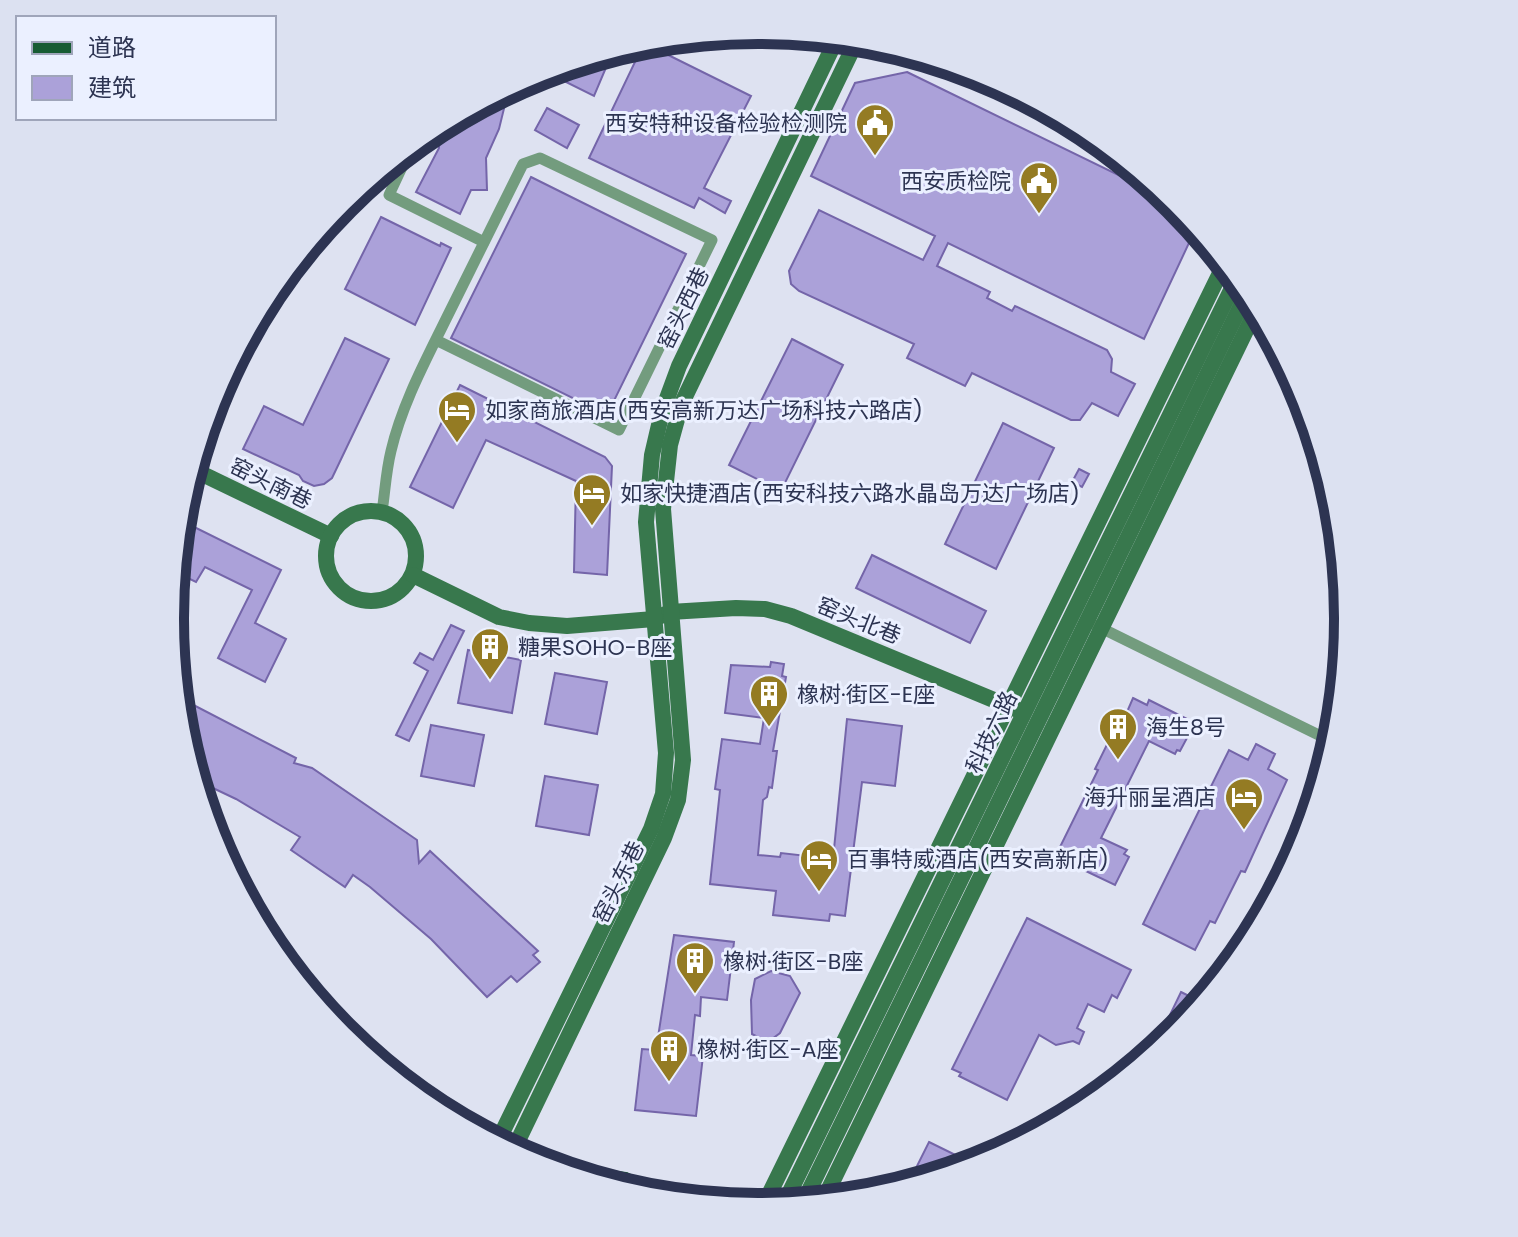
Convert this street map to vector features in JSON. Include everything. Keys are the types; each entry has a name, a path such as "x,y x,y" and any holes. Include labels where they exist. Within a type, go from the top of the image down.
{"main road":[{"name":"窑头西巷","path":"662,616 646,522 652,455 662,412 679,366 832,49"},
{"name":"窑头西巷","path":"662,616 663,509 670,445 681,405 851,52"},
{"path":"770,1193 1219,275"},
{"name":"科技六路","path":"790,1192 1079,618 1231,291"},
{"name":"科技六路","path":"1079,618 1241,305"},
{"path":"829,1189 1251,321"},
{"name":"窑头南巷","path":"203,474 331,536"},
{"path":"382,512 398,519 408,529 415,542 417,558 406,587 379,602 363,602 348,596 336,586 326,558 331,536 343,520 356,513 382,512"},
{"path":"413,575 499,617 529,623 567,626 662,616"},
{"name":"窑头北巷","path":"662,616 765,609 791,616 1031,716"},
{"name":"窑头东巷","path":"502,1132 651,829 663,794 666,753 662,616"},
{"name":"窑头东巷","path":"518,1140 664,838 678,800 683,760 662,616"},
{"name":"科技六路","path":"809,1191 1031,716"}],"street":[{"path":"382,512 390,453 403,411 436,340 523,164 540,158 712,240 619,430 436,340"},
{"path":"401,170 389,195 484,242"},
{"path":"1079,618 1321,736"}],"building":[{"path":"663,52 751,96 704,188 731,201 725,213 699,198 694,208 589,158 637,57"},
{"path":"607,65 594,96 561,79"},
{"name":"西安质检院","path":"907,72 1131,181 1191,240 1144,339 948,243 937,266 990,292 987,298 1012,311 1015,306 1107,350 1112,359 1111,372 1135,384 1118,416 1092,403 1080,420 1071,420 972,373 965,386 907,358 914,344 799,291 791,284 789,271 819,210 923,260 935,236 811,176 855,83"},
{"path":"505,103 499,129 486,158 487,190 471,190 460,214 416,192 440,141"},
{"path":"547,108 579,125 567,148 535,130"},
{"path":"531,177 686,254 607,415 451,338"},
{"path":"381,217 440,246 441,243 451,248 415,325 345,289"},
{"path":"345,338 389,359 332,478 314,486 303,481 299,475 243,449 264,406 303,425"},
{"path":"792,339 843,365 781,491 729,465"},
{"path":"460,385 605,457 612,466 607,575 574,572 576,481 486,440 453,508 410,487"},
{"path":"1003,423 1054,448 996,569 945,544"},
{"path":"1079,469 1089,474 1082,487 1072,482"},
{"path":"192,526 281,570 255,623 286,639 265,682 218,658 252,590 205,567 196,582 186,577"},
{"path":"872,555 986,611 970,643 856,588"},
{"path":"451,625 464,631 409,741 396,735 428,671 414,663 420,653 433,660"},
{"name":"糖果SOHO-B座","path":"468,650 521,660 512,713 458,703"},
{"path":"771,662 784,664 782,676 786,677 773,751 777,751 772,788 769,787 763,800 758,855 780,857 781,853 833,859 847,719 902,726 895,786 862,782 845,916 830,914 829,921 773,915 776,891 710,884 720,790 715,789 722,739 760,744 764,718 725,713 731,665 770,667"},
{"path":"555,673 607,682 597,734 545,724"},
{"name":"海生8号","path":"1133,698 1147,705 1149,700 1195,723 1180,751 1177,750 1175,754 1149,741 1101,838 1127,850 1124,854 1129,857 1115,885 1071,864 1074,859 1058,851 1098,770 1095,769"},
{"path":"191,704 296,758 294,763 312,768 417,840 419,863 430,851 538,951 533,955 540,962 517,982 511,976 487,997 431,939 370,887 353,875 345,887 291,850 300,837 210,787"},
{"path":"431,725 484,735 474,786 421,776"},
{"path":"1256,744 1275,754 1268,769 1287,780 1245,872 1241,871 1215,923 1210,921 1195,950 1143,924 1229,750 1248,760"},
{"path":"545,776 598,785 589,835 536,826"},
{"path":"1027,918 1131,970 1117,998 1112,995 1104,1012 1088,1004 1077,1028 1084,1032 1079,1044 1073,1041 1056,1045 1039,1035 1007,1100 959,1076 961,1073 952,1069"},
{"path":"674,935 734,942 727,1000 701,997 700,1016 695,1015 691,1055 703,1056 696,1116 635,1110 642,1049 656,1050"},
{"path":"771,971 790,976 800,993 780,1033 764,1040 752,1034 751,1000 755,979"},
{"path":"1181,992 1191,997 1170,1020"},
{"path":"929,1142 959,1157 944,1163 914,1171"}],"place":[{"name":"西安特种设备检验检测院","path":"875,157"},
{"name":"西安质检院","path":"1039,215"},
{"name":"如家商旅酒店(西安高新万达广场科技六路店)","path":"457,444"},
{"name":"如家快捷酒店(西安科技六路水晶岛万达广场店)","path":"592,527"},
{"name":"糖果SOHO-B座","path":"490,681"},
{"name":"橡树·街区-E座","path":"769,728"},
{"name":"海生8号","path":"1118,761"},
{"name":"海升丽呈酒店","path":"1244,831"},
{"name":"百事特威酒店(西安高新店)","path":"819,893"},
{"name":"橡树·街区-B座","path":"695,995"},
{"name":"橡树·街区-A座","path":"669,1083"}]}
